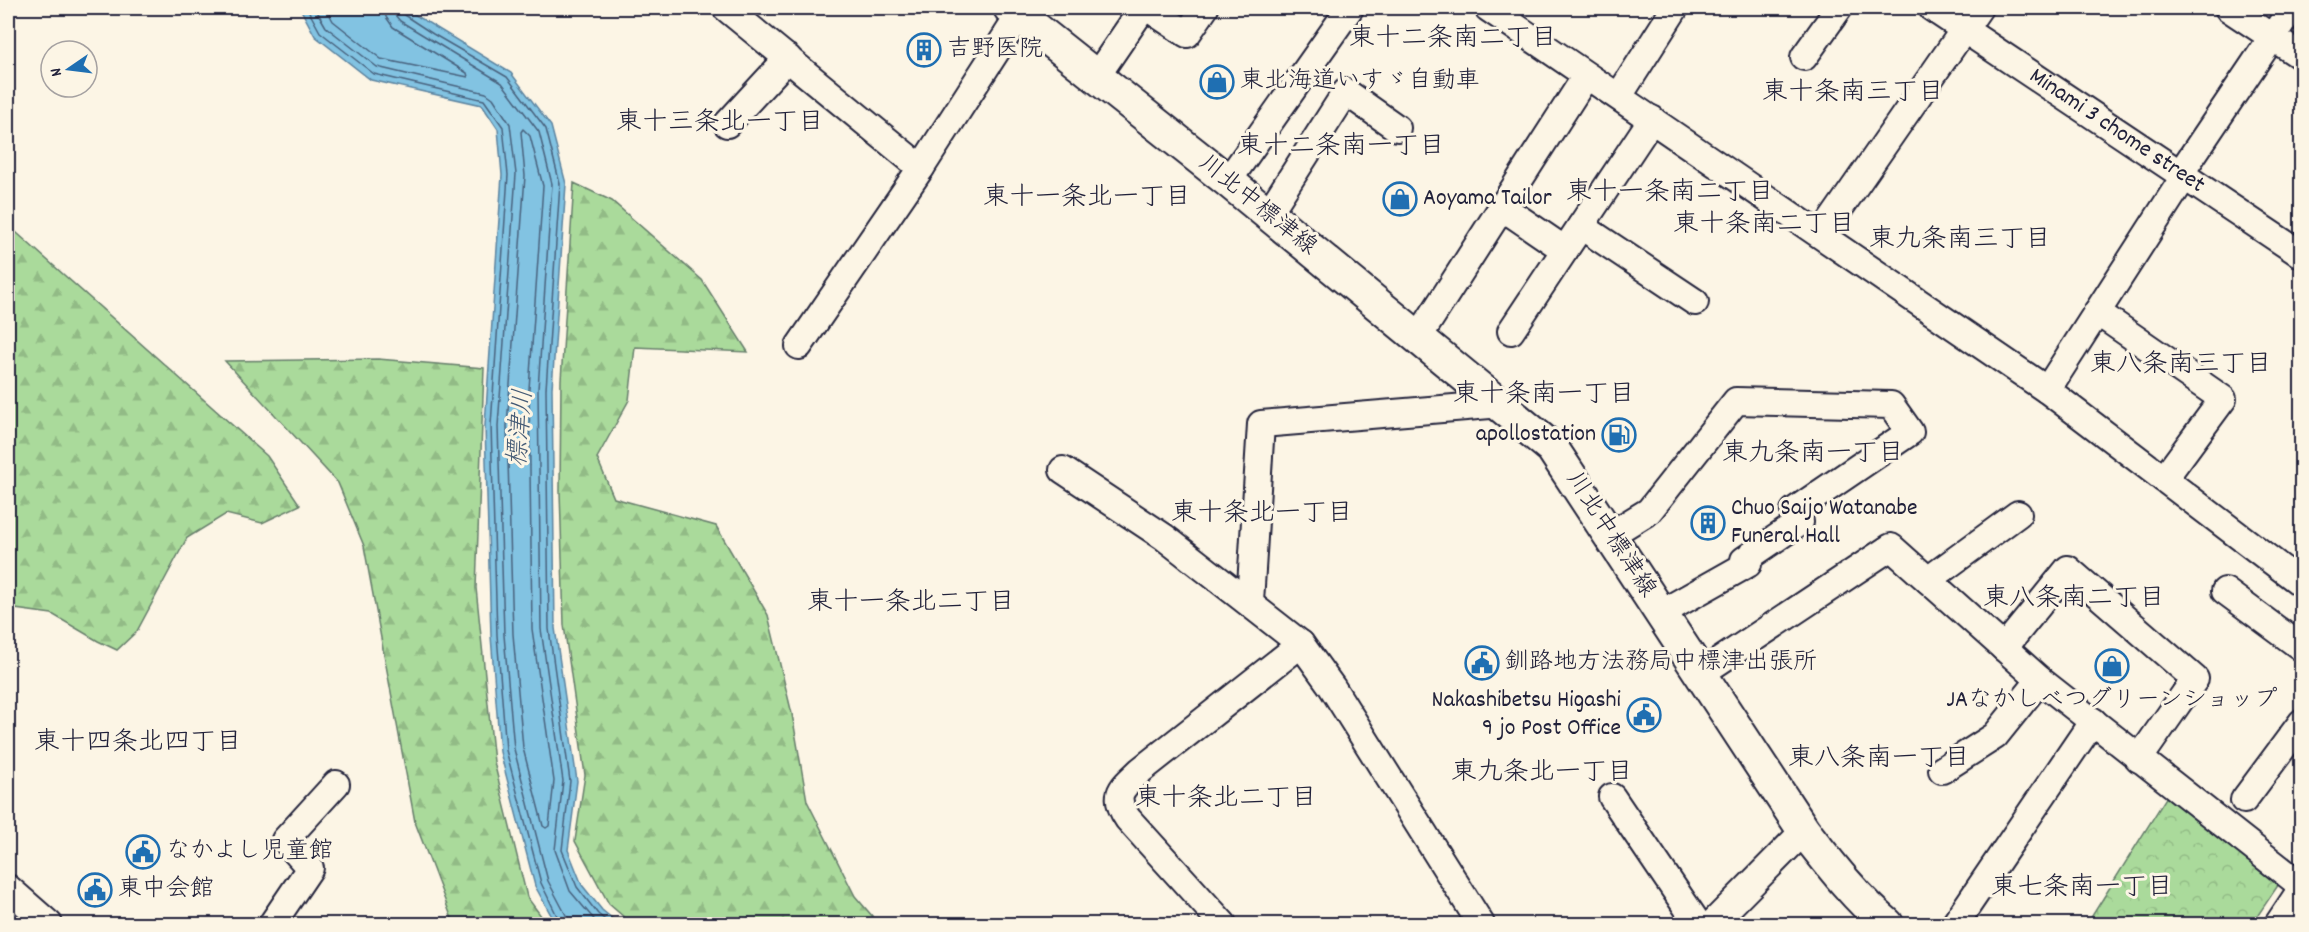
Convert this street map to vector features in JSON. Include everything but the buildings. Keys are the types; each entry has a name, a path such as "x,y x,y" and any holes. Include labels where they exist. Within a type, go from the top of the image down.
{"main road":[{"name":"川北中標津線","path":"1018,10 1096,77 1228,181 1552,448 1804,831 1863,904 1887,924"}],"street":[{"path":"726,8 921,168"},
{"path":"1096,77 1146,8 1187,34 1205,8"},
{"path":"1228,181 1350,8"},
{"path":"1488,8 1822,234 2047,390 2301,584"},
{"path":"1619,96 1676,8"},
{"path":"1804,57 1839,8"},
{"name":"Minami 3 chome street","path":"1932,8 2301,255"},
{"path":"1822,234 1979,8"},
{"path":"2228,8 2301,57"},
{"path":"2047,390 2182,176 2292,8"},
{"path":"799,346 921,168 1018,10"},
{"path":"727,124 788,58"},
{"path":"1418,338 1586,76"},
{"path":"1268,214 1346,92 1397,128"},
{"path":"1511,331 1652,119"},
{"path":"1502,207 1565,250"},
{"path":"1581,226 1695,302"},
{"path":"2097,312 2223,399 2164,479"},
{"path":"1610,535 1649,511 1736,401 1891,405 1910,432 1794,511 1800,522 1744,560 1748,564 1660,614"},
{"path":"1250,602 1261,424 1502,405"},
{"path":"1063,470 1164,537 1301,644 1332,687 1481,924"},
{"path":"1928,580 2018,514"},
{"path":"1700,674 1891,547 2040,680 2301,887 2278,924"},
{"path":"2004,648 2068,569 2195,679 2139,759"},
{"path":"2225,591 2301,648"},
{"path":"1223,924 1128,819 1119,806 1119,794 1141,770 1301,644"},
{"path":"1941,770 1995,736 2040,680"},
{"path":"1955,924 2093,721"},
{"path":"2244,800 2301,722"},
{"path":"272,924 310,868 285,840 336,784"},
{"path":"1612,797 1698,924"},
{"path":"1712,924 1804,831"},
{"path":"8,888 49,924"}],"green space":[{"path":"574,183 612,201 702,280 748,352 635,347 629,400 597,458 614,498 716,526 768,615 792,714 807,801 855,896 879,924 632,924 609,904 575,841 585,775 564,625 560,491 561,380"},
{"path":"8,225 267,456 300,505 262,523 226,514 187,538 137,631 117,650 52,614 8,608"},
{"path":"378,359 484,368 476,588 494,762 527,897 547,924 454,924 415,822 364,546 338,483 225,361"},
{"path":"2167,796 2279,884 2252,924 2087,924"}],"water":[{"name":"標津川","path":"300,8 404,8 511,73 551,126 566,184 552,388 555,628 577,781 568,850 582,885 602,910 619,924 556,924 535,886 500,752 491,636 485,425 502,175 498,129 482,105 371,80 315,36"}],"place":[{"name":"吉野医院","path":"924,50"},
{"name":"東北海道いすゞ自動車","path":"1217,82"},
{"name":"Aoyama Tailor","path":"1400,199"},
{"name":"apollostation","path":"1619,435"},
{"name":"Chuo Saijo Watanabe Funeral Hall","path":"1708,523"},
{"name":"釧路地方法務局中標津出張所","path":"1482,663"},
{"name":"JAなかしべつグリーンショップ","path":"2112,666"},
{"name":"Nakashibetsu Higashi 9 jo Post Office","path":"1644,715"},
{"name":"なかよし児童館","path":"143,852"},
{"name":"東中会館","path":"95,890"}],"district":[{"name":"東十二条南二丁目","path":"1453,39"},
{"name":"東十条南三丁目","path":"1853,93"},
{"name":"東十三条北一丁目","path":"720,123"},
{"name":"東十二条南一丁目","path":"1341,147"},
{"name":"東十一条南二丁目","path":"1670,193"},
{"name":"東十一条北一丁目","path":"1087,198"},
{"name":"東十条南二丁目","path":"1764,225"},
{"name":"東九条南三丁目","path":"1960,240"},
{"name":"東八条南三丁目","path":"2181,365"},
{"name":"東十条南一丁目","path":"1544,395"},
{"name":"東九条南一丁目","path":"1813,454"},
{"name":"東十条北一丁目","path":"1262,514"},
{"name":"東八条南二丁目","path":"2074,599"},
{"name":"東十一条北二丁目","path":"911,603"},
{"name":"東十四条北四丁目","path":"138,743"},
{"name":"東八条南一丁目","path":"1879,759"},
{"name":"東九条北一丁目","path":"1542,773"},
{"name":"東十条北二丁目","path":"1226,799"},
{"name":"東七条南一丁目","path":"2082,888"}]}
